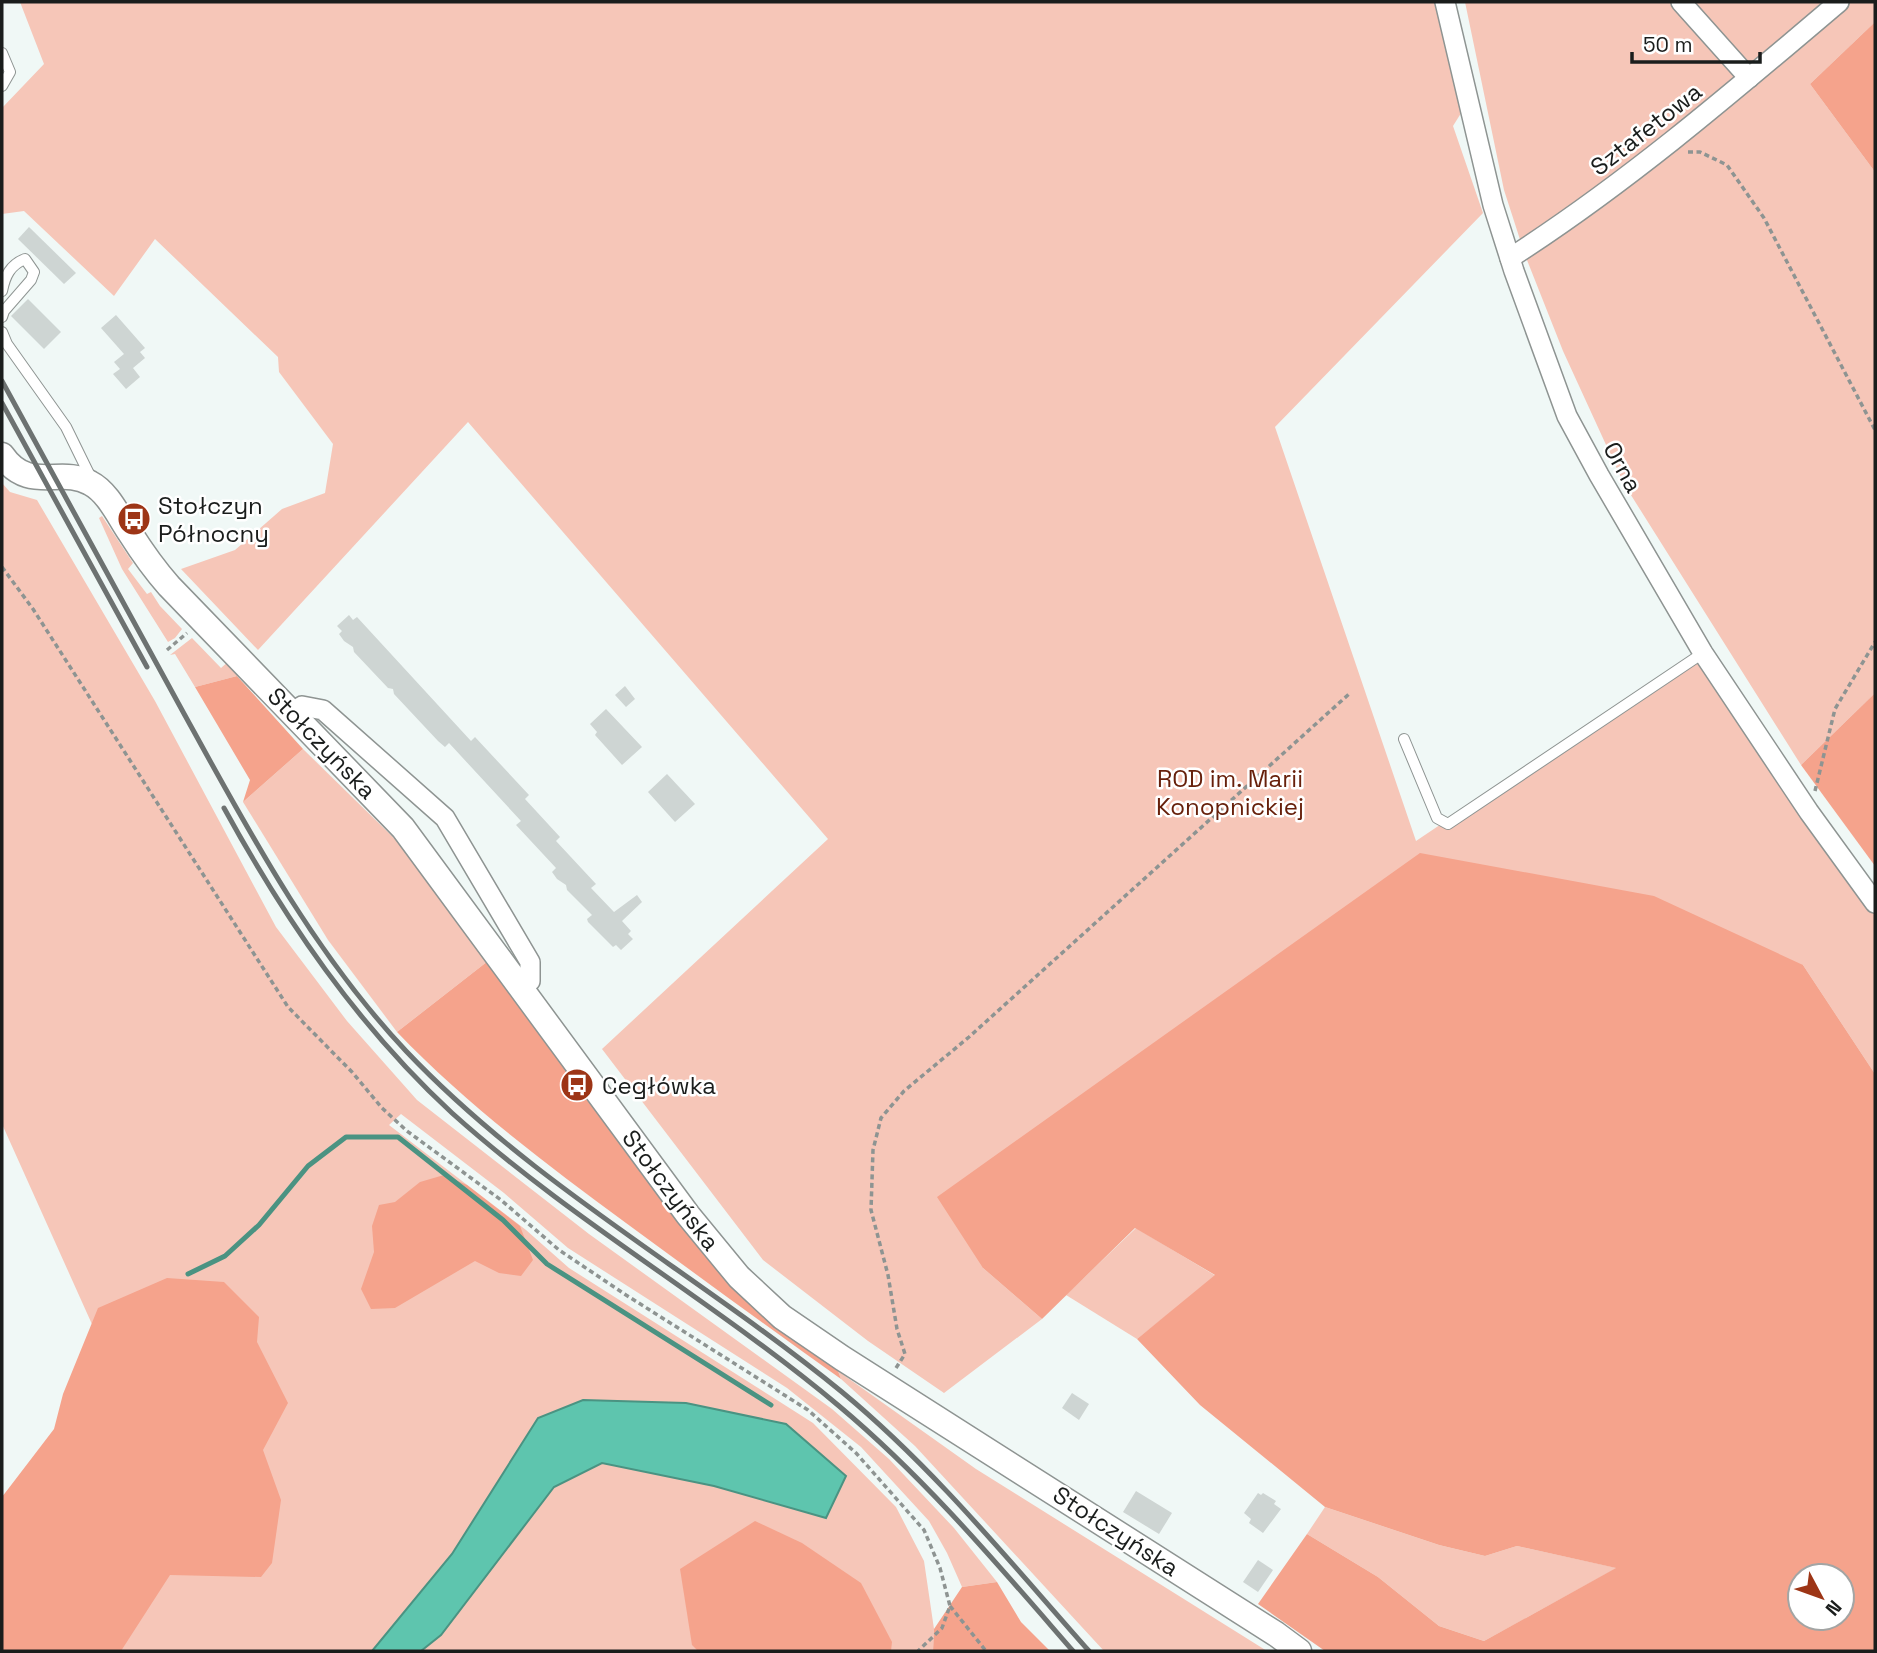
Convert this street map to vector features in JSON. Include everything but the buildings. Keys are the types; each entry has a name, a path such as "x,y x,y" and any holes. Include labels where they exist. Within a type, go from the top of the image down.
{"street":[{"name":"Orna","path":"1445,2 1490,192 1510,258 1567,416 1703,653 1809,812 1875,902"},
{"path":"1681,2 1749,78"},
{"name":"Sztafetowa","path":"1510,258 1562,225 1658,153 1839,2"},
{"path":"2,455 11,466 22,473 36,477 82,479 94,485"},
{"name":"Stołczyńska","path":"94,485 169,586 403,828 688,1215 739,1277 770,1306 842,1358 1212,1592 1299,1651"},
{"path":"293,713 302,706 323,710 444,818 530,962 530,981 521,988"}],"lane":[{"path":"2,53 10,72 2,86"},
{"path":"2,291 10,270 17,262 25,259 34,272 31,280 2,309"},
{"path":"2,332 7,344 66,427 94,485"},
{"path":"1404,739 1437,818 1448,824 1703,653"}],"path":[{"path":"1658,153 1700,152 1727,165 1764,218 1875,430"},
{"path":"2,567 48,632 288,1007 352,1072 382,1108 407,1131 500,1200 559,1250 808,1410 856,1453 924,1530 940,1568 950,1606 986,1651"},
{"path":"167,650 177,642"},
{"path":"1809,812 1835,709 1875,642"},
{"path":"900,1362 905,1354 897,1329 888,1275 870,1210 873,1150 881,1118 904,1091 969,1037 1349,694"},
{"path":"918,1651 942,1628 950,1606"}],"green space":[{"name":"ROD im. Marii Konopnickiej","path":"20,2 1434,2 1463,110 1453,126 1483,213 1275,427 1416,841 1695,653 1875,898 1875,1074 1803,965 983,1268 1042,1319 944,1393 868,1341 763,1260 602,1049 828,839 468,422 258,650 181,569 235,550 282,509 325,493 333,444 279,372 278,357 155,239 114,296 24,211 2,214 2,108 44,64"},
{"path":"1465,2 1875,2 1875,22 1810,84 1875,172 1875,693 1801,765 1624,484 1563,351 1525,255 1504,190"},
{"path":"2,483 10,492 37,500 155,701 276,927 347,1021 417,1100 589,1234 832,1409 889,1459 954,1528 997,1582 962,1587 929,1521 861,1447 787,1388 568,1248 504,1193 401,1114 389,1125 526,1230 569,1268 813,1423 896,1507 924,1561 934,1629 933,1651 421,1651 441,1635 554,1486 602,1463 714,1486 826,1518 686,1403 584,1400 538,1418 452,1554 372,1651 2,1651 2,1497 113,1371 2,1124"},
{"path":"102,516 133,563 128,569 147,594 151,592 182,629 168,642 122,569 99,518"},
{"path":"192,638 221,668 229,661 240,673 195,687 175,654 170,655"},
{"path":"303,749 396,840 488,961 397,1032 328,940 243,802"},
{"path":"1136,1228 1216,1276 1137,1339 1066,1295"},
{"path":"838,1371 976,1469 1267,1651 1104,1651 915,1446 841,1379"},
{"path":"1325,1507 1439,1545 1485,1556 1517,1546 1617,1568 1484,1641 1439,1626 1378,1577 1307,1534"}],"shaded area":[{"path":"1875,22 1875,172 1810,84"},
{"path":"237,676 303,749 243,802 250,780 195,687"},
{"path":"1875,693 1875,866 1801,765"},
{"path":"1420,853 1654,896 1803,965 1875,1074 1875,1651 1325,1651 1258,1604 1307,1534 1378,1577 1439,1626 1484,1641 1616,1568 1517,1546 1485,1556 1439,1545 1325,1507 1200,1405 1137,1339 1215,1275 1135,1228 1042,1319 983,1268 937,1197"},
{"path":"488,961 762,1315 838,1371 841,1379 537,1156 479,1109 397,1032"},
{"path":"444,1175 467,1185 520,1226 533,1260 521,1276 499,1273 475,1261 395,1308 371,1309 361,1289 374,1252 372,1226 379,1205 395,1202 420,1182"},
{"path":"167,1278 224,1282 259,1317 257,1342 288,1403 263,1450 281,1500 272,1563 261,1577 170,1575 121,1651 2,1651 2,1497 54,1429 63,1394 98,1308"},
{"path":"583,1400 686,1403 786,1424 846,1476 826,1518 714,1486 602,1463 554,1487 441,1635 421,1651 372,1651 452,1554 538,1418"},
{"path":"755,1521 802,1543 861,1583 892,1642 891,1651 698,1651 692,1645 680,1569"},
{"path":"997,1582 1021,1622 1050,1651 933,1651 934,1629 962,1587"}],"waterway":[{"path":"188,1274 225,1256 259,1225 308,1166 346,1137 398,1137 503,1220 547,1264 771,1405"}],"railway":[{"path":"2,381 257,844 311,931 372,1013 456,1100 508,1145 787,1349 876,1421 940,1484 1089,1651"},
{"path":"2,403 147,667"},
{"path":"224,808 298,931 354,1008 417,1079 452,1113 546,1190 792,1368 839,1406 932,1493 1073,1651"}],"place":[{"name":"Stołczyn Północny","path":"134,519"},
{"name":"Cegłówka","path":"577,1085"}]}
